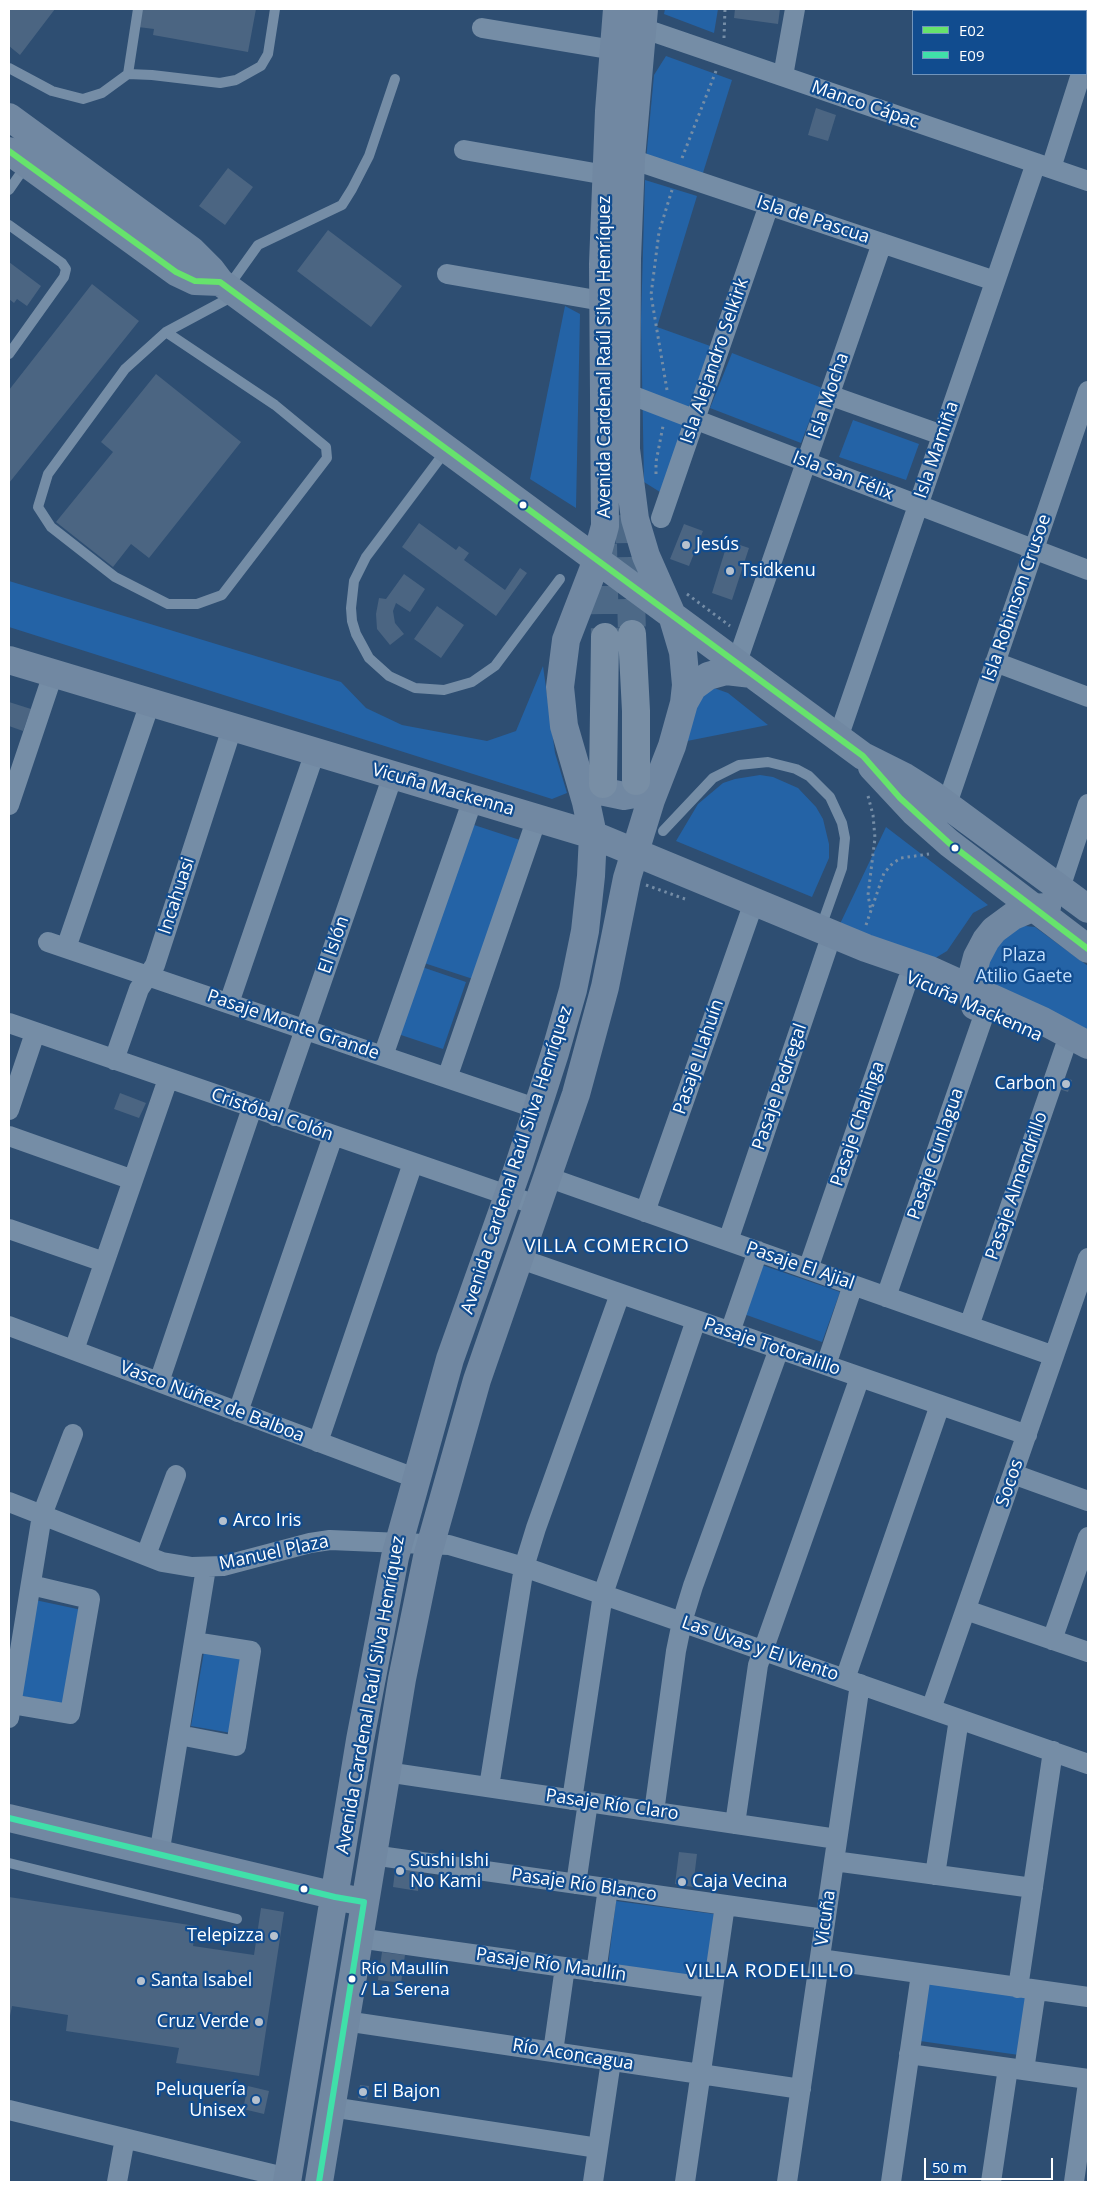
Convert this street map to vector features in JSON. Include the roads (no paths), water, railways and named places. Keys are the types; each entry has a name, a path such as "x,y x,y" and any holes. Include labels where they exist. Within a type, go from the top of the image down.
{"highway":[{"path":"632,634 636,711 647,779"},
{"path":"592,781 605,637"}],"main road":[{"name":"Avenida Cardenal Raúl Silva Henríquez","path":"319,2182 402,1679 430,1545 474,1389 536,1205 576,1094 606,979 647,779 672,746 684,704 685,662 678,603 650,565 635,519 628,472 625,329 631,159 627,53 617,10"},
{"name":"Avenida Cardenal Raúl Silva Henríquez","path":"287,2180 370,1680 398,1543 450,1360 538,1109 565,1022 583,940 590,886 592,781 564,726 560,687 561,668 568,631 596,559 604,532 606,508 602,301 606,175 627,53 645,15"},
{"path":"9,117 191,250 228,288 596,559 678,603 838,738 863,756 905,777 947,804 1088,909"},
{"path":"18,157 176,272 195,281 228,288"},
{"path":"684,704 693,687 708,676 726,671 745,658"},
{"name":"Vicuña Mackenna","path":"9,660 150,704 592,835 630,865 754,902 862,946 892,955 919,974 978,1003 1044,1021 1081,1050"},
{"path":"863,756 914,812 949,843 1088,949"},
{"path":"592,781 600,791 624,796 640,792 647,779"},
{"path":"978,1003 973,972 977,957 986,940 1004,921 1032,908 1058,907 1088,913"},
{"path":"919,974 956,967 977,957"},
{"path":"9,1818 335,1897 364,1902"}],"street":[{"path":"783,76 795,9"},
{"name":"Manco Cápac","path":"645,15 722,56 1088,181"},
{"path":"482,28 627,53"},
{"name":"Isla Mamiña","path":"838,738 995,281 1081,75"},
{"path":"464,150 606,175"},
{"name":"Isla de Pascua","path":"631,159 995,281"},
{"name":"Isla Alejandro Selkirk","path":"661,518 769,205"},
{"name":"Isla Mocha","path":"745,658 806,462 882,243"},
{"path":"447,274 602,301"},
{"name":"Isla Robinson Crusoe","path":"947,804 1088,392"},
{"name":"Isla San Félix","path":"626,393 1088,570"},
{"path":"829,395 942,434"},
{"path":"995,662 1088,697"},
{"path":"9,805 53,674"},
{"path":"66,948 150,704"},
{"name":"Incahuasi","path":"114,1060 139,989 154,965 232,728"},
{"path":"229,1003 315,752"},
{"name":"El Islón","path":"275,1116 393,775"},
{"path":"383,1056 472,799"},
{"path":"1060,888 1088,804"},
{"path":"447,1078 537,818"},
{"name":"Pasaje Llahuín","path":"645,1212 754,902"},
{"name":"Pasaje Pedregal","path":"728,1241 826,931"},
{"name":"Pasaje Monte Grande","path":"48,942 538,1109"},
{"name":"Pasaje Chalinga","path":"808,1269 919,974"},
{"name":"Pasaje Cunlagua","path":"886,1297 978,1003"},
{"name":"Cristóbal Colón","path":"9,1023 536,1205"},
{"path":"9,1110 35,1033"},
{"name":"Pasaje Almendrillo","path":"969,1326 1081,1050"},
{"path":"74,1350 168,1079"},
{"path":"159,1382 252,1108"},
{"path":"9,1136 133,1180"},
{"path":"238,1412 333,1136"},
{"path":"318,1442 413,1163"},
{"name":"Pasaje El Ajial","path":"546,1177 1054,1356"},
{"path":"9,1229 104,1262"},
{"path":"730,1332 758,1251"},
{"name":"Pasaje Totoralillo","path":"518,1258 1027,1435"},
{"name":"Socos","path":"931,1709 1054,1356 1080,1308 1088,1258"},
{"path":"826,1366 853,1285"},
{"path":"489,1787 524,1567 536,1528 620,1294"},
{"path":"576,1884 580,1801 603,1594 696,1320"},
{"name":"Vasco Núñez de Balboa","path":"9,1326 415,1478"},
{"path":"654,1812 676,1651 682,1622 779,1349"},
{"path":"736,1824 755,1679 763,1650 860,1377"},
{"name":"Vicuña","path":"787,2182 837,1839 853,1681 940,1405"},
{"path":"32,1585 90,1599 70,1714 10,1711 42,1515 73,1434"},
{"path":"1013,1474 1088,1500"},
{"path":"146,1555 176,1475"},
{"name":"Manuel Plaza","path":"9,1502 146,1555 178,1565 206,1568 242,1562 320,1541 346,1540 430,1545"},
{"path":"1052,1640 1084,1561 1088,1537"},
{"name":"Las Uvas y El Viento","path":"430,1545 449,1545 524,1567 1088,1764"},
{"path":"159,1855 206,1568"},
{"path":"966,1610 1088,1652"},
{"path":"179,1735 236,1746 251,1651 194,1642"},
{"path":"935,1875 959,1719"},
{"path":"991,2182 1016,2069 1027,1989 1033,1888 1053,1751"},
{"name":"Pasaje Río Claro","path":"386,1772 837,1839"},
{"name":"Pasaje Río Blanco","path":"372,1855 825,1919"},
{"path":"834,1861 1033,1888"},
{"path":"596,1972 608,1888"},
{"path":"685,2182 725,1905"},
{"name":"Pasaje Río Maullín","path":"358,1938 713,1988"},
{"path":"820,1959 1088,1998"},
{"path":"553,2052 565,1967"},
{"path":"891,2182 921,1974"},
{"name":"Río Aconcagua","path":"345,2021 800,2089"},
{"path":"909,2054 1088,2081 1079,2172"},
{"path":"593,2182 611,2061"},
{"path":"331,2108 598,2148"},
{"path":"9,2110 287,2180"},
{"path":"117,2182 125,2138"}],"lane":[{"path":"128,74 138,9"},
{"path":"9,68 52,91 83,99 102,93 128,74 220,83 236,80 260,66 268,54 275,9"},
{"path":"166,332 275,405 326,447 327,458 222,595 197,604 168,604 115,577 51,527 38,507 48,474 125,369 166,332 228,288 258,245 342,205 369,156 395,80"},
{"path":"9,190 18,157"},
{"path":"9,225 62,264 66,269 64,277 9,354"},
{"path":"447,449 366,557 354,581 351,608 352,621 356,634 369,658 389,676 415,688 444,690 472,682 495,666 560,579"},
{"path":"663,831 713,778 739,765 768,762 796,769 809,776 830,797 842,823 845,838 842,868 826,931"},
{"path":"9,1863 236,1919"}],"tunnel":[{"path":"629,515 632,634"},
{"path":"603,544 605,637"}],"place":[{"name":"Jesús","path":"686,545"},
{"name":"Tsidkenu","path":"730,571"},
{"name":"Carbon","path":"1066,1084"},
{"name":"Arco Iris","path":"223,1521"},
{"name":"Sushi Ishi No Kami","path":"400,1871"},
{"name":"Caja Vecina","path":"682,1882"},
{"name":"Telepizza","path":"274,1936"},
{"name":"Río Maullín / La Serena","path":"352,1979"},
{"name":"Santa Isabel","path":"141,1981"},
{"name":"Cruz Verde","path":"259,2022"},
{"name":"El Bajon","path":"363,2092"},
{"name":"Peluquería Unisex","path":"256,2100"}],"district":[{"name":"VILLA COMERCIO","path":"607,1247"},
{"name":"VILLA RODELILLO","path":"770,1972"}],"park label":[{"name":"Plaza Atilio Gaete","path":"1024,966"}]}
